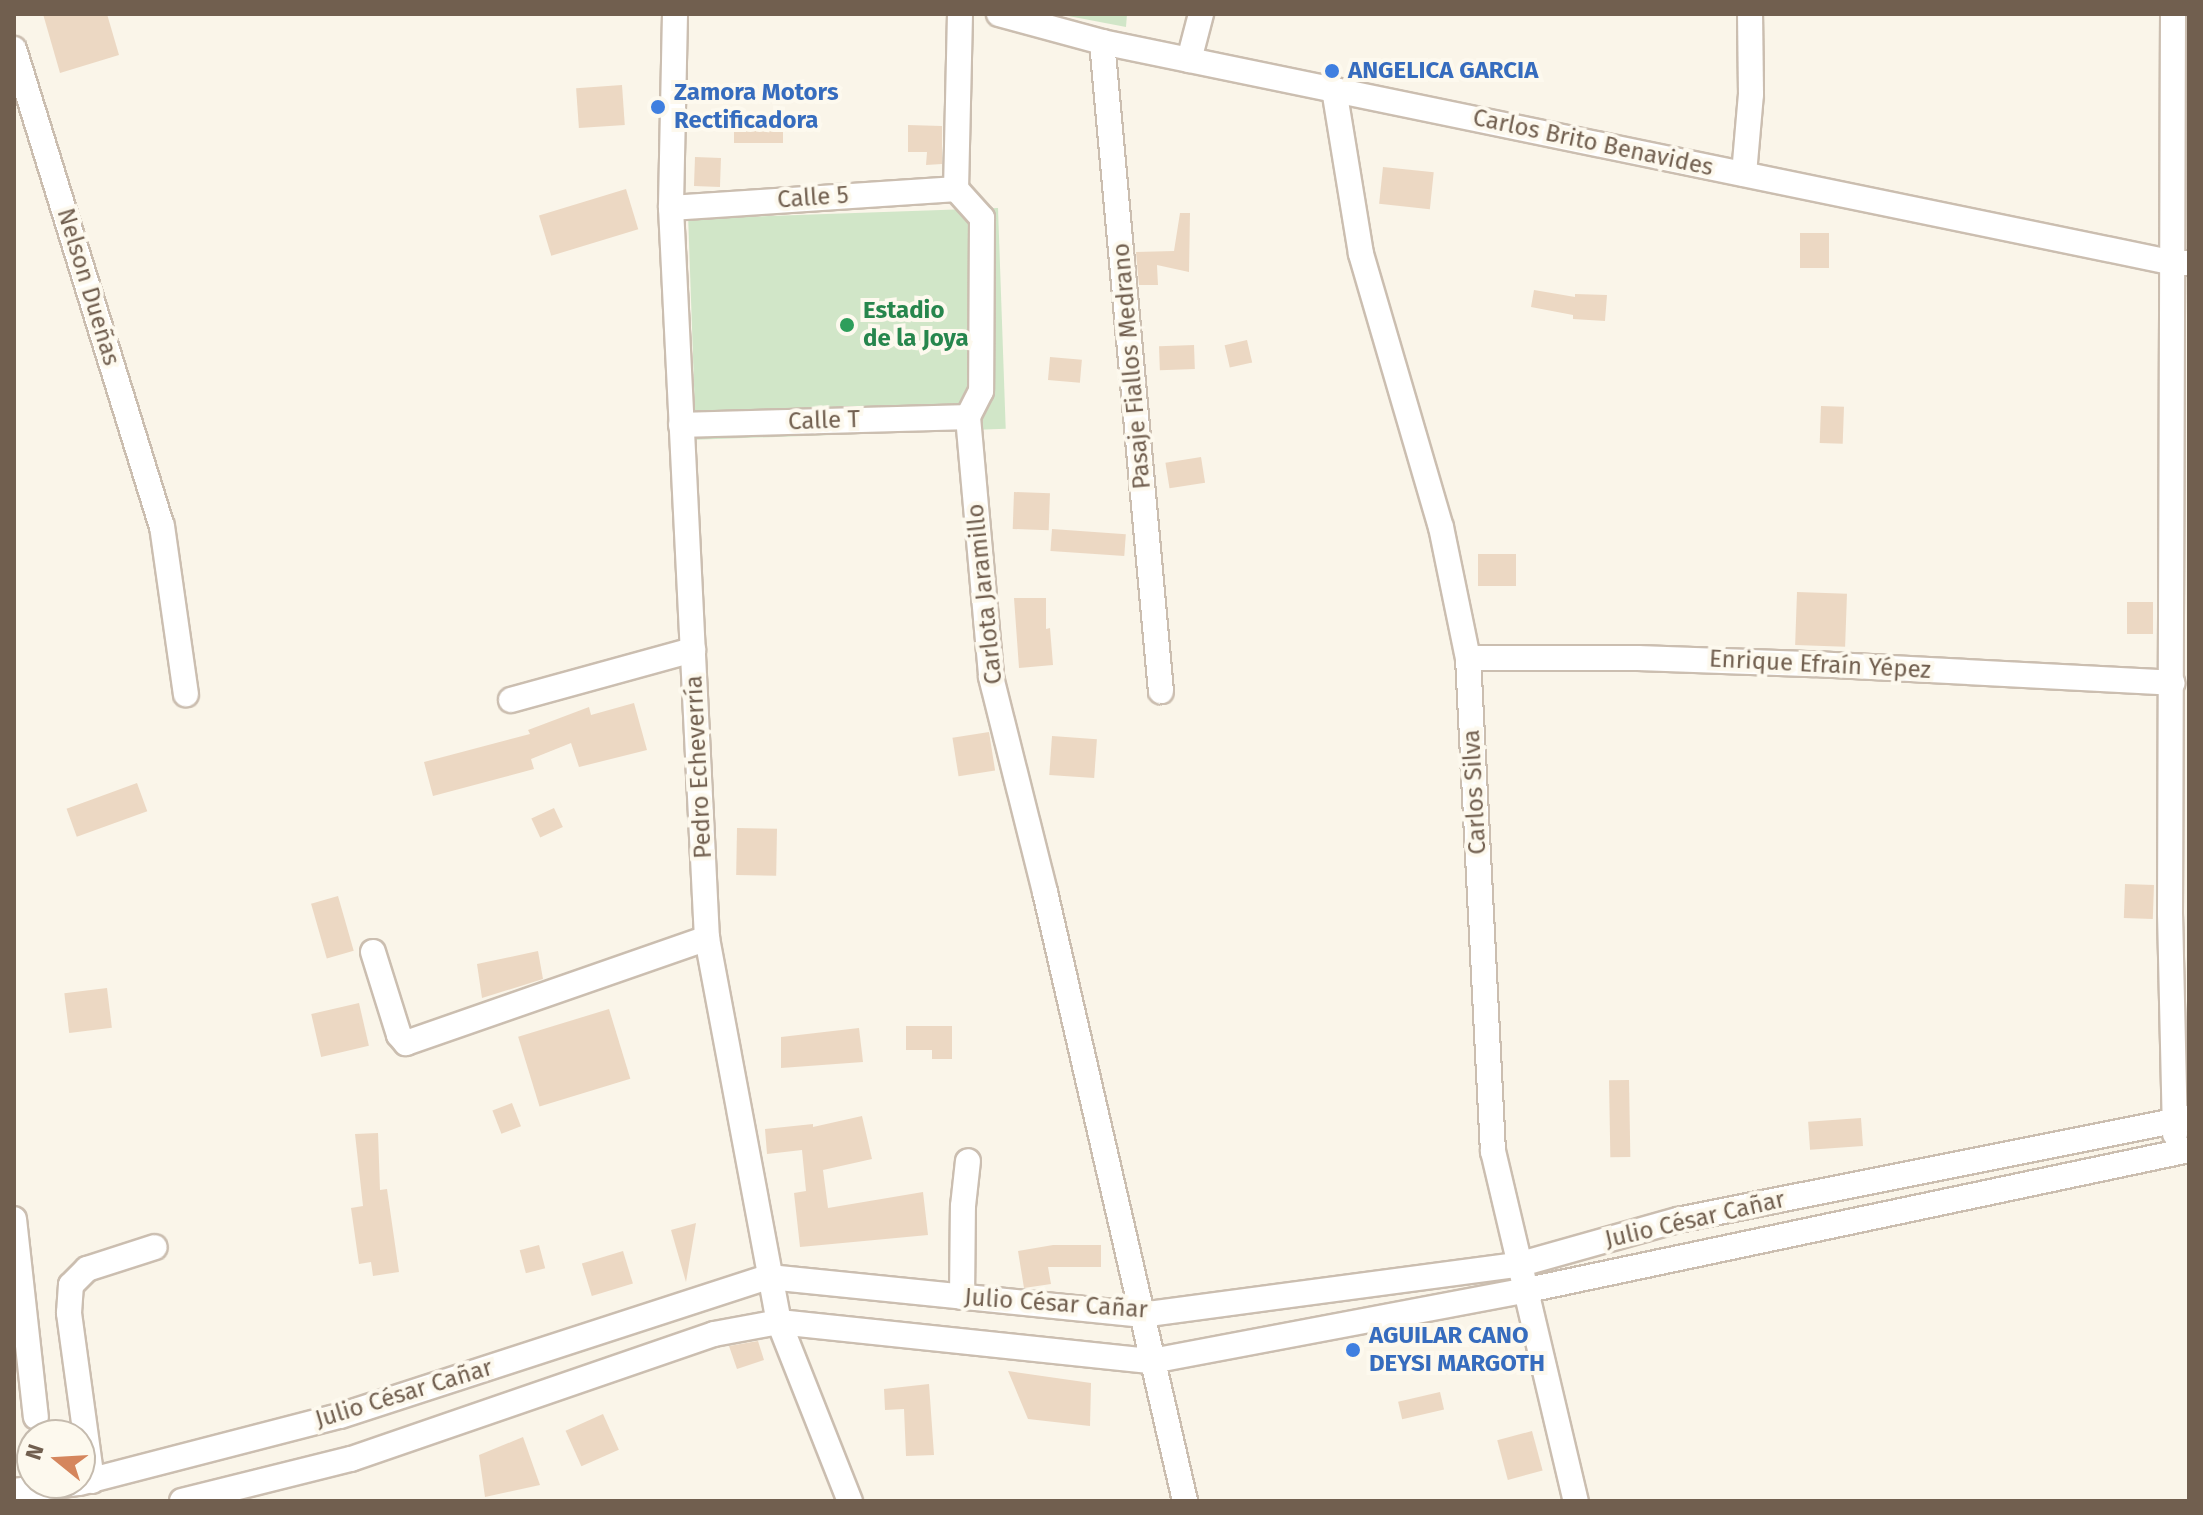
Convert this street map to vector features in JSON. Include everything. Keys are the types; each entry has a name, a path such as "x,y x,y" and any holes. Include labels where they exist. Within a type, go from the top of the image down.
{"street":[{"name":"Pedro Echeverría","path":"675,14 671,208 707,938 779,1322 850,1501"},
{"path":"956,189 960,14"},
{"name":"Carlos Brito Benavides","path":"999,14 1102,42 2182,263"},
{"path":"1189,60 1201,14"},
{"path":"1744,174 1751,94 1750,14"},
{"path":"2173,14 2182,263 2170,913 2183,1152"},
{"name":"Pasaje Fiallos Medrano","path":"1102,42 1161,691"},
{"name":"Nelson Dueñas","path":"14,49 162,526 186,694"},
{"name":"Carlos Silva","path":"1334,89 1361,254 1441,527 1468,658 1493,1151 1576,1501"},
{"name":"Calle 5","path":"671,208 956,189"},
{"name":"Carlota Jaramillo","path":"956,189 982,218 981,391 968,417 991,677 1049,907 1185,1501"},
{"name":"Calle T","path":"681,425 968,417"},
{"path":"511,700 693,650"},
{"name":"Enrique Efraín Yépez","path":"1468,658 1770,662 2172,683"},
{"path":"373,952 399,1035 406,1043 707,938"},
{"name":"Julio César Cañar","path":"96,1479 340,1416 769,1277 1141,1315 1521,1264 1678,1220 2182,1119"},
{"name":"Julio César Cañar","path":"182,1501 351,1459 714,1334 779,1322 1152,1361 1528,1290 2183,1152"},
{"path":"962,1297 968,1161"},
{"path":"14,1219 17,1271 36,1417"},
{"path":"78,1419 69,1313 71,1285 87,1269 155,1247"}],"green space":[{"path":"1058,14 1127,14 1126,27"},
{"name":"Estadio de la Joya","path":"998,208 1006,429 696,440 688,219"}],"building":[{"path":"43,14 107,14 119,55 60,73"},
{"path":"622,85 625,125 579,128 576,88"},
{"path":"734,115 783,115 783,143 734,143"},
{"path":"908,125 942,126 942,164 926,165 927,152 908,152"},
{"path":"695,157 721,158 720,187 694,186"},
{"path":"1383,167 1434,172 1430,209 1379,204"},
{"path":"626,189 638,229 551,256 539,216"},
{"path":"1180,213 1190,213 1189,272 1157,265 1158,285 1139,285 1136,252 1174,251"},
{"path":"1800,233 1829,233 1829,268 1800,268"},
{"path":"1534,290 1575,297 1575,294 1607,295 1605,321 1573,319 1573,315 1531,307"},
{"path":"1247,340 1252,362 1230,368 1225,345"},
{"path":"1194,345 1195,369 1160,370 1159,346"},
{"path":"1050,357 1082,360 1080,383 1048,380"},
{"path":"1821,406 1844,407 1843,444 1820,443"},
{"path":"1201,457 1205,483 1170,488 1165,463"},
{"path":"1014,492 1050,493 1049,530 1013,529"},
{"path":"1052,529 1126,534 1124,556 1050,551"},
{"path":"1478,554 1516,554 1516,586 1478,586"},
{"path":"1797,592 1847,594 1845,647 1795,645"},
{"path":"1014,598 1046,598 1046,629 1050,628 1053,665 1019,668"},
{"path":"2127,602 2153,602 2153,634 2127,634"},
{"path":"634,703 647,750 579,767 571,743 531,759 534,769 433,796 424,762 530,734 528,730 589,707 591,715"},
{"path":"989,732 995,771 959,776 952,738"},
{"path":"1052,736 1097,739 1094,778 1049,775"},
{"path":"137,783 147,811 77,837 67,809"},
{"path":"554,808 563,827 540,838 531,819"},
{"path":"737,828 777,829 776,876 736,875"},
{"path":"2125,884 2154,885 2153,919 2124,918"},
{"path":"338,896 354,951 327,959 311,904"},
{"path":"538,951 543,979 482,998 477,964"},
{"path":"107,988 112,1028 69,1033 64,993"},
{"path":"359,1003 369,1046 321,1057 311,1014"},
{"path":"609,1009 630,1079 539,1107 518,1037"},
{"path":"906,1026 952,1026 952,1059 932,1059 932,1050 906,1050"},
{"path":"859,1028 863,1062 781,1068 781,1037"},
{"path":"1609,1080 1629,1080 1630,1157 1610,1157"},
{"path":"512,1103 521,1126 501,1134 492,1111"},
{"path":"862,1116 872,1159 823,1170 828,1208 923,1192 928,1235 800,1247 794,1193 806,1191 802,1150 767,1154 765,1129 813,1124 813,1127"},
{"path":"1861,1118 1863,1146 1810,1150 1808,1122"},
{"path":"378,1133 380,1190 387,1189 399,1272 373,1276 371,1262 359,1264 351,1208 363,1206 355,1134"},
{"path":"696,1223 686,1282 671,1230"},
{"path":"539,1245 545,1268 526,1273 520,1250"},
{"path":"1053,1245 1101,1245 1101,1267 1048,1267 1051,1284 1024,1288 1018,1251"},
{"path":"623,1251 633,1284 592,1296 582,1264"},
{"path":"758,1341 764,1360 737,1369 729,1346"},
{"path":"1008,1371 1091,1383 1090,1426 1028,1419"},
{"path":"929,1384 934,1455 906,1456 904,1409 885,1410 884,1389"},
{"path":"1440,1392 1444,1410 1402,1419 1398,1402"},
{"path":"603,1414 619,1450 581,1466 566,1431"},
{"path":"1532,1431 1543,1471 1508,1480 1497,1440"},
{"path":"523,1437 540,1485 485,1497 479,1455"}],"place":[{"name":"ANGELICA GARCIA","path":"1332,71"},
{"name":"Zamora Motors Rectificadora","path":"658,107"},
{"name":"Estadio de la Joya","path":"847,325"},
{"name":"AGUILAR CANO DEYSI MARGOTH","path":"1353,1350"}]}
